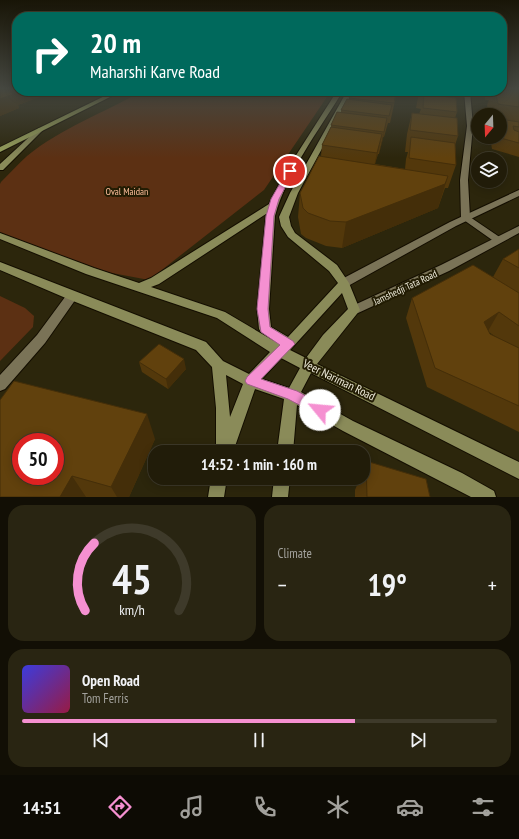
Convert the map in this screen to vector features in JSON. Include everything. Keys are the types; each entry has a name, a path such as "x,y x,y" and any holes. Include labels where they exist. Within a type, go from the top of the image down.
{"main road":[{"path":"0,150 76,111"},
{"path":"284,348 265,329 263,309 270,216 273,206 290,171 327,111"},
{"path":"339,111 294,193 284,217 286,226 291,235 333,268 344,283 354,310"},
{"path":"0,168 41,128"},
{"path":"139,288 155,281 273,206"},
{"name":"Veer Nariman Road","path":"0,236 139,288 221,315 284,348 308,365 519,470"},
{"path":"0,266 200,346 218,365 251,381 292,395 348,426 456,479 488,497"},
{"path":"227,445 251,381 284,348 344,283"},
{"name":"Jamshedji Tata Road","path":"292,395 308,365 343,321 354,310"},
{"path":"218,365 223,408 224,445"},
{"path":"286,445 292,395"},
{"path":"216,497 218,485"},
{"path":"280,497 281,485"}],"street":[{"path":"466,218 462,167 470,126 469,111"},
{"path":"344,283 466,218 519,193"},
{"path":"466,218 498,240"},
{"name":"Jamshedji Tata Road","path":"354,310 445,268 519,229"},
{"path":"0,385 41,339 72,296"}],"green space":[{"name":"Oval Maidan","path":"104,111 317,111 264,190 149,280 96,270 47,254 0,233 1,182 27,156 40,146 68,129"},
{"path":"0,296 25,308 34,316 33,327 0,361"}],"building":[{"path":"351,111 390,111 389,116"},
{"path":"337,112 387,118 384,132 331,125"},
{"path":"412,113 457,118 458,136 410,130"},
{"path":"507,120 519,122 519,127 513,126 514,130 519,132 519,143 507,140"},
{"path":"331,127 382,134 377,153 322,145"},
{"path":"411,137 455,143 456,165 409,158"},
{"path":"319,156 448,176 445,184 346,222 330,221 308,213 303,208 300,193"},
{"path":"519,249 519,268 503,259"},
{"path":"473,265 519,293 519,326 499,312 484,322 490,334 519,348 519,406 435,368 412,298"},
{"path":"159,344 184,359 166,379 139,362"},
{"path":"14,381 147,414 111,487 72,476 60,497 0,497 0,400"},
{"path":"370,462 426,479 430,497 367,497 367,485 370,485"}],"route":[{"path":"290,171 275,199 270,216 263,309 265,329 289,344 279,352 251,381 292,395 320,410"}]}
